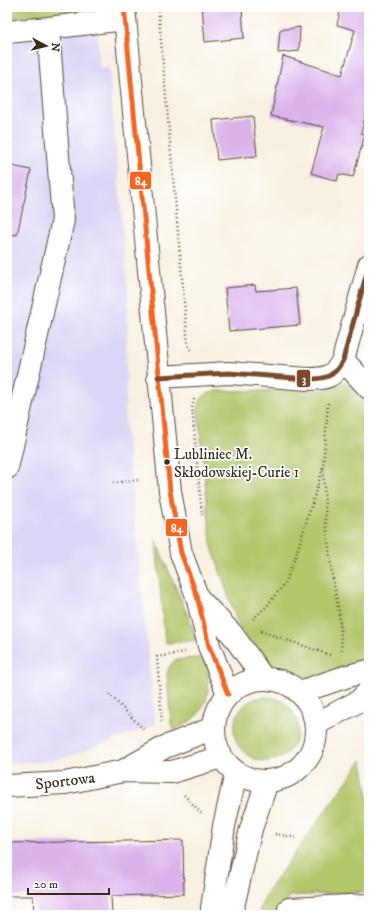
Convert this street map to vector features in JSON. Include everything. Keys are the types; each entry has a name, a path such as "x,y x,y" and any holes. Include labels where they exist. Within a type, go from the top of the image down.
{"street":[{"path":"7,32 48,28 124,13 170,491 181,553 196,596 208,646 228,694"},
{"path":"7,468 63,220 48,28"},
{"path":"158,377 229,373 319,379 336,368 369,265"},
{"path":"336,368 369,388"},
{"path":"196,596 232,634 264,679"},
{"path":"300,692 348,676 369,671"},
{"path":"264,679 283,682 300,692 311,707 316,724 314,745 304,764 288,776 267,782 251,780 236,773 228,766 221,757 215,743 213,728 218,710 228,694 245,683 264,679"},
{"path":"316,724 359,701 369,691"},
{"name":"Sportowa","path":"123,772 165,747 213,728"},
{"name":"Sportowa","path":"7,786 65,783 123,772 172,772 221,757"},
{"path":"212,915 224,826 236,773"},
{"path":"231,915 251,830 267,782"},
{"path":"289,909 369,905"}],"path":[{"path":"158,7 188,345 192,351"},
{"path":"250,621 266,607 285,583 296,556 322,468 336,368"},
{"path":"197,394 194,397 192,408 202,517"},
{"path":"322,468 326,524 341,632 342,659"},
{"path":"113,483 138,480"},
{"path":"109,694 150,735"},
{"path":"269,833 298,838"}],"shaded area":[{"path":"95,10 100,68 109,67 128,294 125,422 155,725 64,758 48,761 7,764 7,19 90,12"}],"green space":[{"path":"7,7 89,7 90,12 7,18"},
{"path":"344,382 352,383 369,400 369,657 329,673 311,677 301,676 262,660 238,625 211,544 198,409 200,401 203,397 216,391 325,390"},
{"path":"156,541 198,640 165,642"},
{"path":"206,657 209,681 206,701 202,709 195,717 186,724 174,730 171,724 167,674 169,667 175,660"},
{"path":"266,697 284,703 292,711 298,729 292,747 284,755 266,761 248,755 240,747 234,729 240,711 248,703"},
{"path":"362,760 369,803 369,892 288,896 288,915 259,915 267,892"}],"building":[{"path":"202,7 242,7 244,38 205,42"},
{"path":"341,7 369,7 369,102 361,133 365,134 353,177 339,174 337,181 311,173 324,127 271,116 283,56 342,75 355,30 337,25"},
{"path":"300,27 299,51 278,53 280,30"},
{"path":"253,116 257,156 217,160 213,120"},
{"path":"7,165 31,170 17,235 7,234"},
{"path":"255,285 256,291 296,288 300,325 229,331 225,288"},
{"path":"183,840 184,894 111,896 112,915 34,915 33,896 7,896 7,843"}],"transit line":[{"name":"84","path":"124,7 170,491 181,553 197,596 209,646 228,694"},
{"name":"3","path":"158,377 229,373 308,379 329,376 340,366 343,360 369,265"}],"place":[{"name":"Lubliniec M. Skłodowskiej-Curie 1","path":"167,462"}]}
